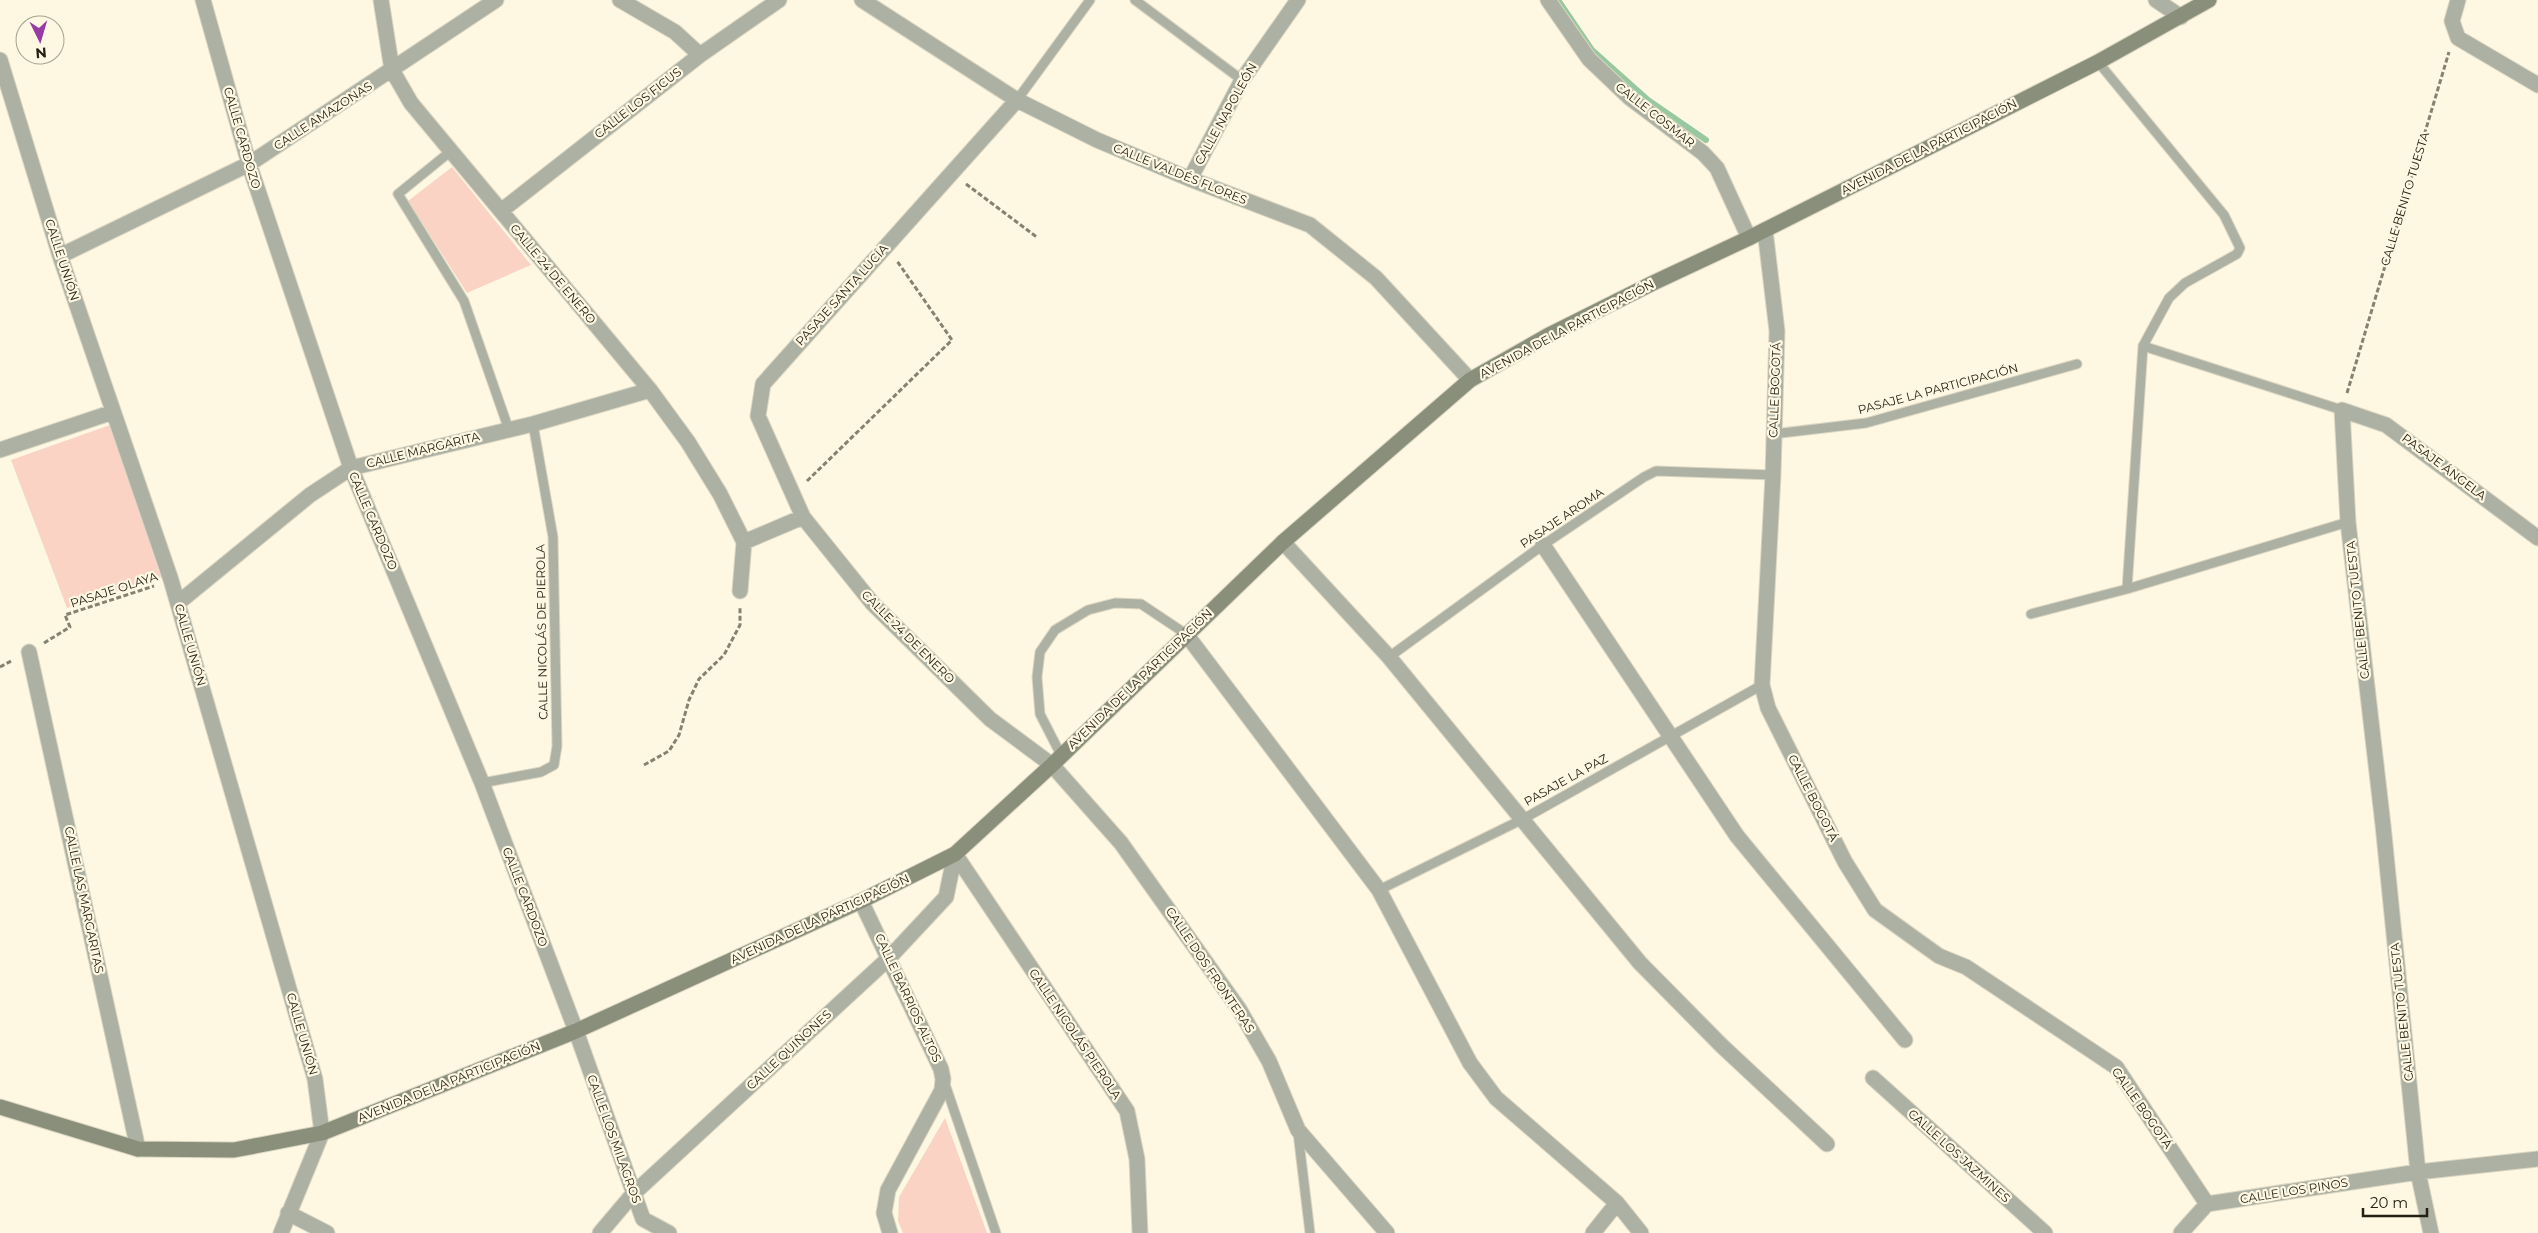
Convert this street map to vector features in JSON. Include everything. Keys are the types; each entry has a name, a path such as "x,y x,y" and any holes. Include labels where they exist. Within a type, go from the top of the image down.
{"main road":[{"name":"AVENIDA DE LA PARTICIPACIÓN","path":"0,1107 138,1148 234,1150 322,1134 576,1031 862,901 955,854 1056,760 1283,542 1470,380 1549,335 1653,282 1749,238 2098,62 2182,17 2209,0"}],"street":[{"name":"CALLE CARDOZO","path":"203,0 249,164 351,468 482,783 576,1031"},
{"name":"CALLE 24 DE ENERO","path":"381,0 392,70 412,103 650,390 688,442 711,479 744,542"},
{"name":"CALLE AMAZONAS","path":"60,256 249,164 496,0"},
{"path":"620,0 675,32 700,55"},
{"name":"CALLE LOS FICUS","path":"501,211 700,55 779,0"},
{"name":"CALLE VALDÉS FLORES","path":"862,0 1017,100 1097,140 1190,179 1310,225 1376,278 1470,380"},
{"name":"CALLE NAPOLEÓN","path":"1190,179 1242,80 1298,0"},
{"name":"CALLE COSMAR","path":"1548,0 1589,59 1630,98 1704,153 1717,168 1749,238"},
{"path":"2156,0 2182,17"},
{"path":"2458,0 2452,21 2458,38 2538,86"},
{"name":"CALLE UNIÓN","path":"0,60 60,256 178,603 315,1079 322,1134"},
{"name":"PASAJE SANTA LUCÍA","path":"802,517 758,416 763,384 1017,100"},
{"name":"CALLE BOGOTÁ","path":"1764,230 1777,331 1773,434 1774,475 1762,685 1768,708 1836,845 1875,910 1940,956 1966,967 2116,1067 2207,1204"},
{"name":"CALLE MARGARITA","path":"178,603 310,495 351,468 533,424 650,390"},
{"name":"CALLE BENITO TUESTA","path":"2342,410 2348,522 2383,825 2418,1172 2431,1233"},
{"name":"PASAJE ÁNGELA","path":"2342,410 2386,425 2538,538"},
{"path":"0,450 113,412"},
{"name":"CALLE 24 DE ENERO","path":"802,517 873,604 990,719 1056,760"},
{"path":"740,591 744,542 802,517"},
{"path":"1283,542 1389,657 1524,819 1640,963 1722,1046 1827,1144"},
{"path":"1543,545 1737,836 1905,1040"},
{"path":"1186,634 1379,890 1470,1062 1496,1098 1617,1203 1641,1233"},
{"name":"CALLE LAS MARGARITAS","path":"29,652 138,1148"},
{"name":"CALLE DOS FRONTERAS","path":"1056,760 1121,843 1239,1010 1269,1061 1298,1130 1385,1232"},
{"name":"CALLE QUIÑONES","path":"600,1233 633,1194 889,958 946,897 955,854"},
{"name":"CALLE NICOLÁS PIEROLA","path":"955,854 1127,1111 1137,1159 1140,1233"},
{"name":"CALLE BARRIOS ALTOS","path":"862,901 944,1079 942,1090 888,1190 884,1213 885,1231"},
{"name":"CALLE LOS MILAGROS","path":"576,1031 643,1218 669,1233"},
{"name":"CALLE LOS JAZMINES","path":"1873,1078 2045,1233"},
{"path":"281,1233 322,1134"},
{"name":"CALLE LOS PINOS","path":"2207,1204 2418,1172 2538,1159"},
{"path":"1593,1233 1617,1203"},
{"path":"2181,1233 2207,1204"},
{"path":"288,1213 327,1233"}],"lane":[{"path":"1017,100 1090,0"},
{"path":"1136,0 1242,80"},
{"path":"2098,62 2224,215 2240,248 2237,254 2185,283 2169,298 2143,346 2127,589"},
{"path":"451,151 398,194 464,300 509,430"},
{"path":"2143,346 2342,410"},
{"name":"PASAJE LA PARTICIPACIÓN","path":"1773,434 1866,422 2077,364"},
{"name":"CALLE NICOLÁS DE PIEROLA","path":"482,783 542,772 554,765 557,746 553,537 533,424"},
{"name":"PASAJE AROMA","path":"1389,657 1543,545 1644,477 1656,472 1774,475"},
{"path":"2031,614 2127,589 2348,522"},
{"path":"1056,760 1040,714 1037,677 1040,652 1055,630 1088,610 1124,603 1141,604 1186,634"},
{"name":"PASAJE LA PAZ","path":"1379,890 1524,819 1762,685"},
{"path":"944,1079 996,1233"},
{"path":"1298,1130 1310,1214 1310,1233"}],"path":[{"name":"CALLE BENITO TUESTA","path":"2342,410 2455,32"},
{"path":"951,174 1038,238"},
{"path":"793,495 952,340 886,246"},
{"name":"PASAJE OLAYA","path":"0,667 70,627 65,615 171,580"},
{"path":"644,764 669,751 679,735 689,700 699,679 724,655 740,625 740,591"}],"shaded area":[{"path":"452,167 531,265 467,293 408,201"},
{"path":"110,425 161,577 67,608 11,460"},
{"path":"945,1118 987,1233 903,1233 898,1221 899,1197"}],"waterway":[{"path":"1558,0 1592,50 1648,100 1706,140"}]}
